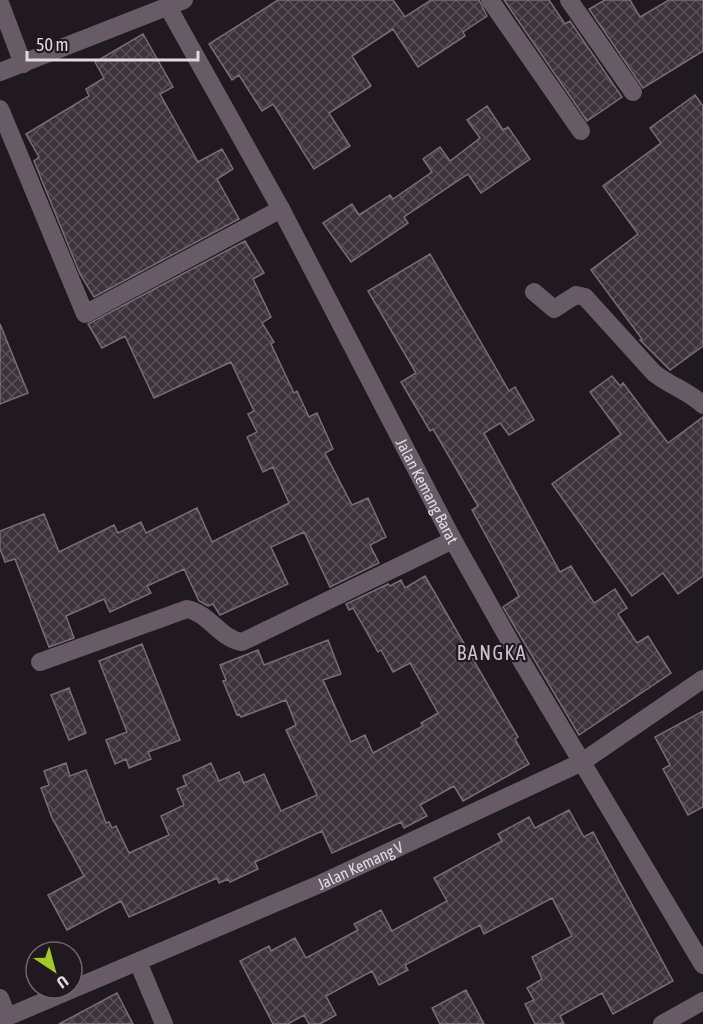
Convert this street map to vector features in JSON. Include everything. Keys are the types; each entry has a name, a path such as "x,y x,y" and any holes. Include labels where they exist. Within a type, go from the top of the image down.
{"street":[{"path":"490,0 581,131"},
{"path":"569,0 633,92"},
{"path":"0,3 23,64"},
{"path":"0,72 176,3"},
{"name":"Jalan Kemang Barat","path":"176,3 453,540 703,964"},
{"path":"0,109 85,314 281,209"},
{"path":"534,292 554,309 576,295 585,297 654,373 666,383 689,393 703,405"},
{"path":"40,662 187,609 198,613 231,639 242,642 453,540"},
{"name":"Jalan Kemang V","path":"4,1018 320,884 582,762 703,679"},
{"path":"138,962 164,1024"},
{"path":"0,998 4,1018"},
{"path":"662,1024 703,1001"}],"building":[{"path":"278,0 393,0 405,17 431,0 479,0 487,16 463,32 465,36 418,67 393,29 352,56 371,86 329,113 350,146 314,169 273,104 262,111 239,75 232,80 209,44"},
{"path":"504,0 549,0 565,24 570,21 622,97 587,121"},
{"path":"605,0 630,0 640,17 669,0 703,0 703,51 643,88 589,9"},
{"path":"143,34 173,87 160,94 198,162 222,149 233,169 217,179 239,219 94,297 80,274 34,161 39,157 26,134 89,96 86,89 104,78 95,62"},
{"path":"695,95 703,106 703,346 670,370 640,340 642,339 591,270 638,234 603,186 661,143 650,128"},
{"path":"487,106 503,130 508,127 530,159 481,193 468,174 404,217 408,223 351,262 323,223 352,204 359,215 390,195 393,199 432,172 423,159 440,147 450,161 480,138 467,120"},
{"path":"245,241 264,273 253,279 271,317 262,323 274,342 271,344 294,393 297,391 309,417 317,413 333,449 325,453 352,505 368,498 386,537 370,545 379,563 330,587 304,532 271,547 288,584 220,615 213,604 208,606 199,601 184,569 147,586 151,593 110,612 104,599 66,616 74,638 49,647 15,559 5,562 0,549 0,531 44,514 59,552 114,525 118,533 141,522 146,533 197,508 212,542 289,503 273,467 263,472 247,437 257,432 248,414 254,411 231,362 154,398 125,336 102,348 88,324"},
{"path":"430,254 509,391 515,387 534,420 509,435 500,423 484,433 560,572 571,566 594,603 615,589 627,608 618,614 637,643 648,636 671,673 579,735 503,607 519,596 472,510 478,506 433,429 430,431 401,382 416,373 368,291"},
{"path":"0,324 28,393 0,404"},
{"path":"612,376 620,386 623,383 668,443 703,417 703,576 678,594 663,573 632,596 552,484 621,434 590,392"},
{"path":"425,576 518,737 515,739 529,764 463,801 454,786 420,805 427,816 404,828 401,822 332,853 322,831 255,862 258,869 230,882 228,879 219,883 217,878 129,917 121,901 67,930 48,895 84,876 52,818 41,788 49,785 44,771 66,763 70,776 86,770 106,823 109,822 112,828 116,826 129,853 169,835 161,816 184,805 177,789 186,785 183,776 211,763 219,781 239,772 244,783 264,774 281,811 317,795 286,730 296,725 286,700 241,717 237,715 223,681 226,680 220,665 258,650 264,665 328,640 341,674 323,680 351,742 365,735 373,753 423,726 421,723 438,713 410,663 393,672 381,650 378,652 353,608 349,610 346,604 388,584 390,586 401,580 405,588"},
{"path":"142,644 180,740 148,752 151,759 129,768 126,759 115,764 106,740 127,732 99,661"},
{"path":"69,688 86,733 69,740 51,695"},
{"path":"703,711 703,807 688,815 663,769 670,765 655,737"},
{"path":"569,810 584,837 593,832 673,981 613,1014 602,993 560,1016 564,1024 535,1024 525,1004 534,1000 527,988 542,979 532,957 572,936 552,898 484,934 480,925 405,965 408,970 379,985 372,971 326,996 336,1015 320,1024 309,1024 304,1015 288,1024 273,1024 240,961 269,946 271,951 295,938 306,958 358,930 354,924 381,910 392,931 447,901 434,878 502,841 498,834 529,817 535,828"},
{"path":"466,990 484,1024 440,1024 432,1008"},
{"path":"117,993 133,1024 59,1024"}],"district":[{"name":"BANGKA","path":"492,653"}]}
